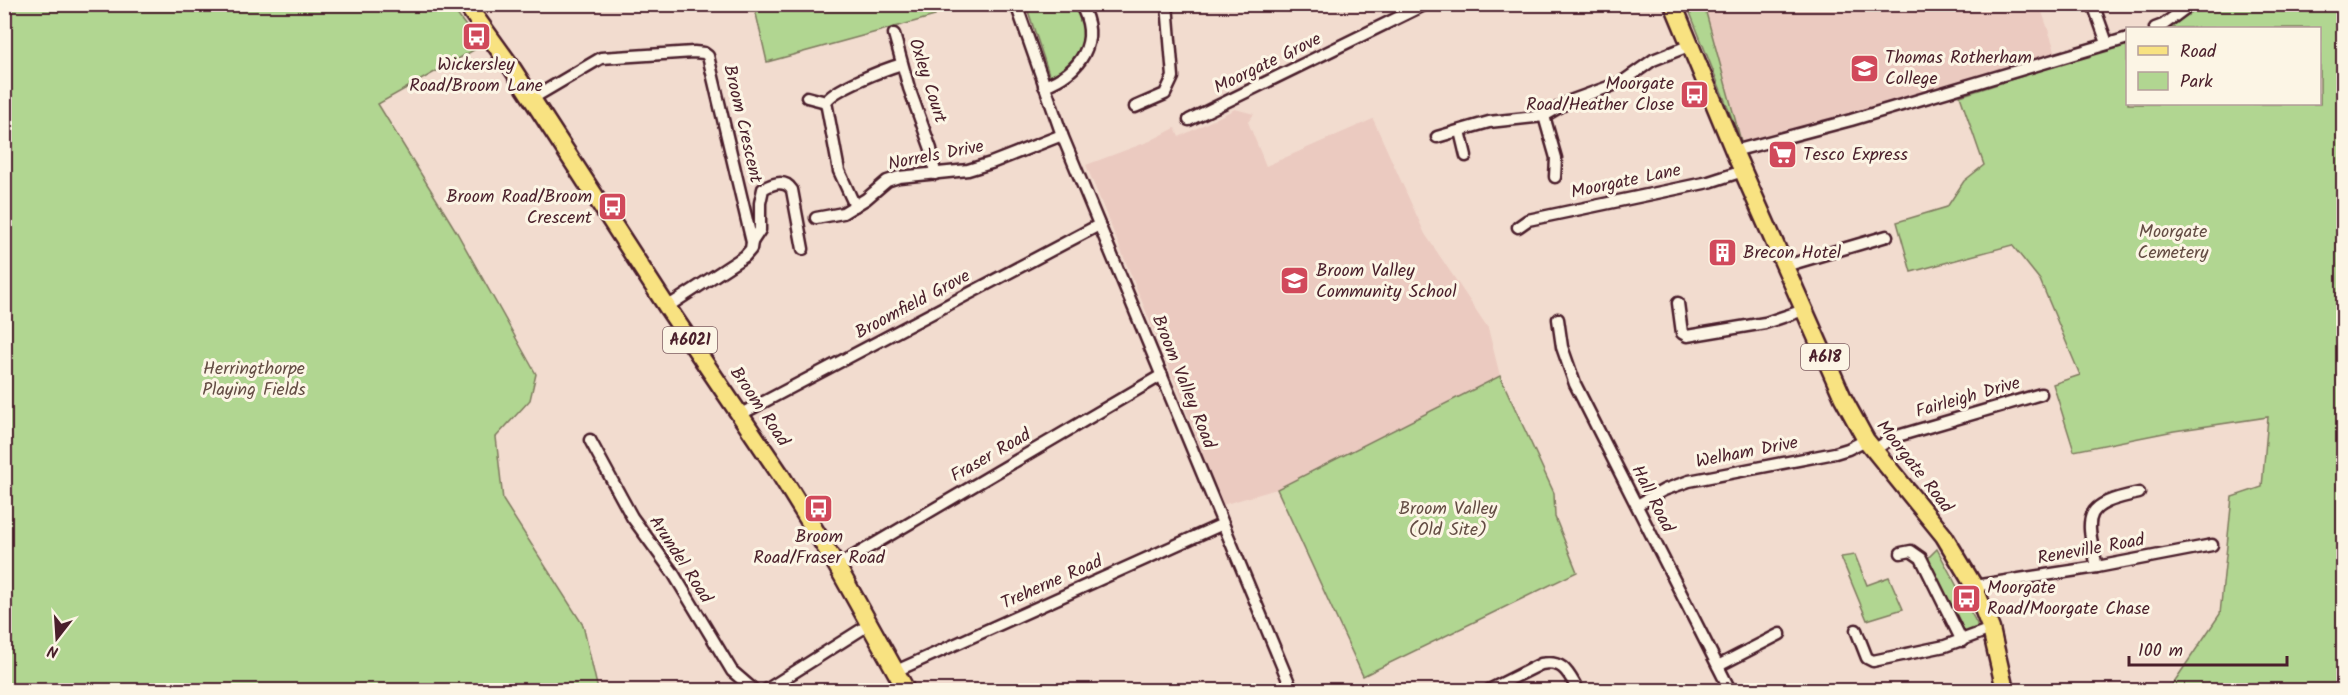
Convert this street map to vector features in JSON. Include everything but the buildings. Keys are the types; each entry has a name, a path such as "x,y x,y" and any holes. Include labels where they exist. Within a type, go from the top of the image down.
{"main road":[{"name":"Broom Road","path":"466,4 533,98 667,307 741,414 837,566 906,690"},
{"name":"Moorgate Road","path":"1673,4 1734,151 1839,389 1870,445 1944,536 1974,586 1991,629 2005,690"}],"street":[{"name":"Broom Valley Road","path":"1016,4 1062,135 1292,690"},
{"path":"1044,87 1066,75 1079,63 1084,54 1088,44 1088,25 1080,4"},
{"path":"1135,106 1165,94 1173,76 1167,4"},
{"name":"Moorgate Grove","path":"1189,120 1426,4"},
{"path":"2093,4 2107,43"},
{"path":"2158,27 2191,4"},
{"name":"Oxley Court","path":"894,34 931,149 935,174"},
{"path":"1734,151 1851,120 2126,38"},
{"path":"1437,137 1489,122 1544,116 1570,102 1622,82 1653,60 1691,45"},
{"name":"Broom Crescent","path":"533,98 600,58 704,53 711,64 753,242"},
{"path":"855,206 839,171 826,102 831,94 857,83 866,76 902,64"},
{"path":"807,97 826,102"},
{"path":"1544,116 1554,150 1555,177"},
{"path":"1460,131 1466,156"},
{"name":"Norrels Drive","path":"816,218 833,216 855,206 887,181 899,177 935,174 981,166 1062,135"},
{"name":"Moorgate Lane","path":"1518,227 1528,220 1709,182 1743,171"},
{"path":"667,307 745,256 751,249 760,230 760,203 764,189 769,185 783,183 789,185 792,190 803,249"},
{"name":"Broomfield Grove","path":"741,414 1100,225"},
{"path":"1785,266 1887,236"},
{"path":"1678,303 1682,333 1687,336 1765,323 1804,310"},
{"name":"Hall Road","path":"1558,319 1566,364 1605,446 1730,690"},
{"name":"Fraser Road","path":"837,566 1162,375"},
{"name":"Fairleigh Drive","path":"1870,445 2041,394"},
{"name":"Arundel Road","path":"590,440 632,517 673,573 732,671 754,690"},
{"name":"Welham Drive","path":"1637,505 1664,490 1689,481 1870,445"},
{"path":"2097,567 2088,525 2090,517 2103,503 2139,493"},
{"name":"Treherne Road","path":"896,671 1223,524"},
{"name":"Reneville Road","path":"1974,586 2097,567 2212,545"},
{"path":"1901,554 1911,551 1921,558 1962,641"},
{"path":"766,690 870,624"},
{"path":"1856,630 1867,658 1873,661 1962,641 1991,629"},
{"path":"1718,666 1780,634"},
{"path":"1489,690 1541,663 1550,662 1557,663 1564,668 1578,690"}],"shaded area":[{"name":"Thomas Rotherham College","path":"1704,5 2043,5 2040,6 2056,53 1851,114 1741,141"},
{"name":"Broom Valley Community School","path":"1235,109 1254,114 1248,122 1266,166 1373,119 1425,234 1488,328 1500,376 1277,489 1222,505 1179,392 1086,165 1150,141 1175,128 1179,137"}],"green space":[{"name":"Herringthorpe Playing Fields","path":"4,5 450,5 481,46 378,104 456,231 536,374 530,400 496,437 503,500 583,625 598,690 5,690"},
{"path":"754,5 931,5 935,16 767,62"},
{"path":"1026,5 1073,5 1081,19 1084,35 1081,51 1072,65 1052,78 1049,74"},
{"path":"1687,5 1704,5 1741,141"},
{"name":"Moorgate Cemetery","path":"2203,5 2343,5 2343,690 2173,690 2172,685 2220,614 2232,497 2262,487 2268,417 2174,431 2074,451 2053,384 2080,375 2040,280 2012,245 1911,272 1897,222 1947,207 1964,181 1984,165 1960,96 2126,43 2126,105 2321,105 2321,27 2169,27"},
{"name":"Broom Valley (Old Site)","path":"1500,376 1554,493 1555,517 1577,572 1363,676 1277,489"},
{"path":"1937,549 1977,624 1977,629 1966,634 1963,633 1928,561"},
{"path":"1855,555 1867,585 1889,577 1903,609 1867,620 1841,557"}],"place":[{"name":"Wickersley Road/Broom Lane","path":"476,36"},
{"name":"Thomas Rotherham College","path":"1864,68"},
{"name":"Moorgate Road/Heather Close","path":"1695,94"},
{"name":"Tesco Express","path":"1782,155"},
{"name":"Broom Road/Broom Crescent","path":"613,207"},
{"name":"Brecon Hotel","path":"1722,253"},
{"name":"Broom Valley Community School","path":"1295,281"},
{"name":"Broom Road/Fraser Road","path":"819,508"},
{"name":"Moorgate Road/Moorgate Chase","path":"1966,598"}]}
